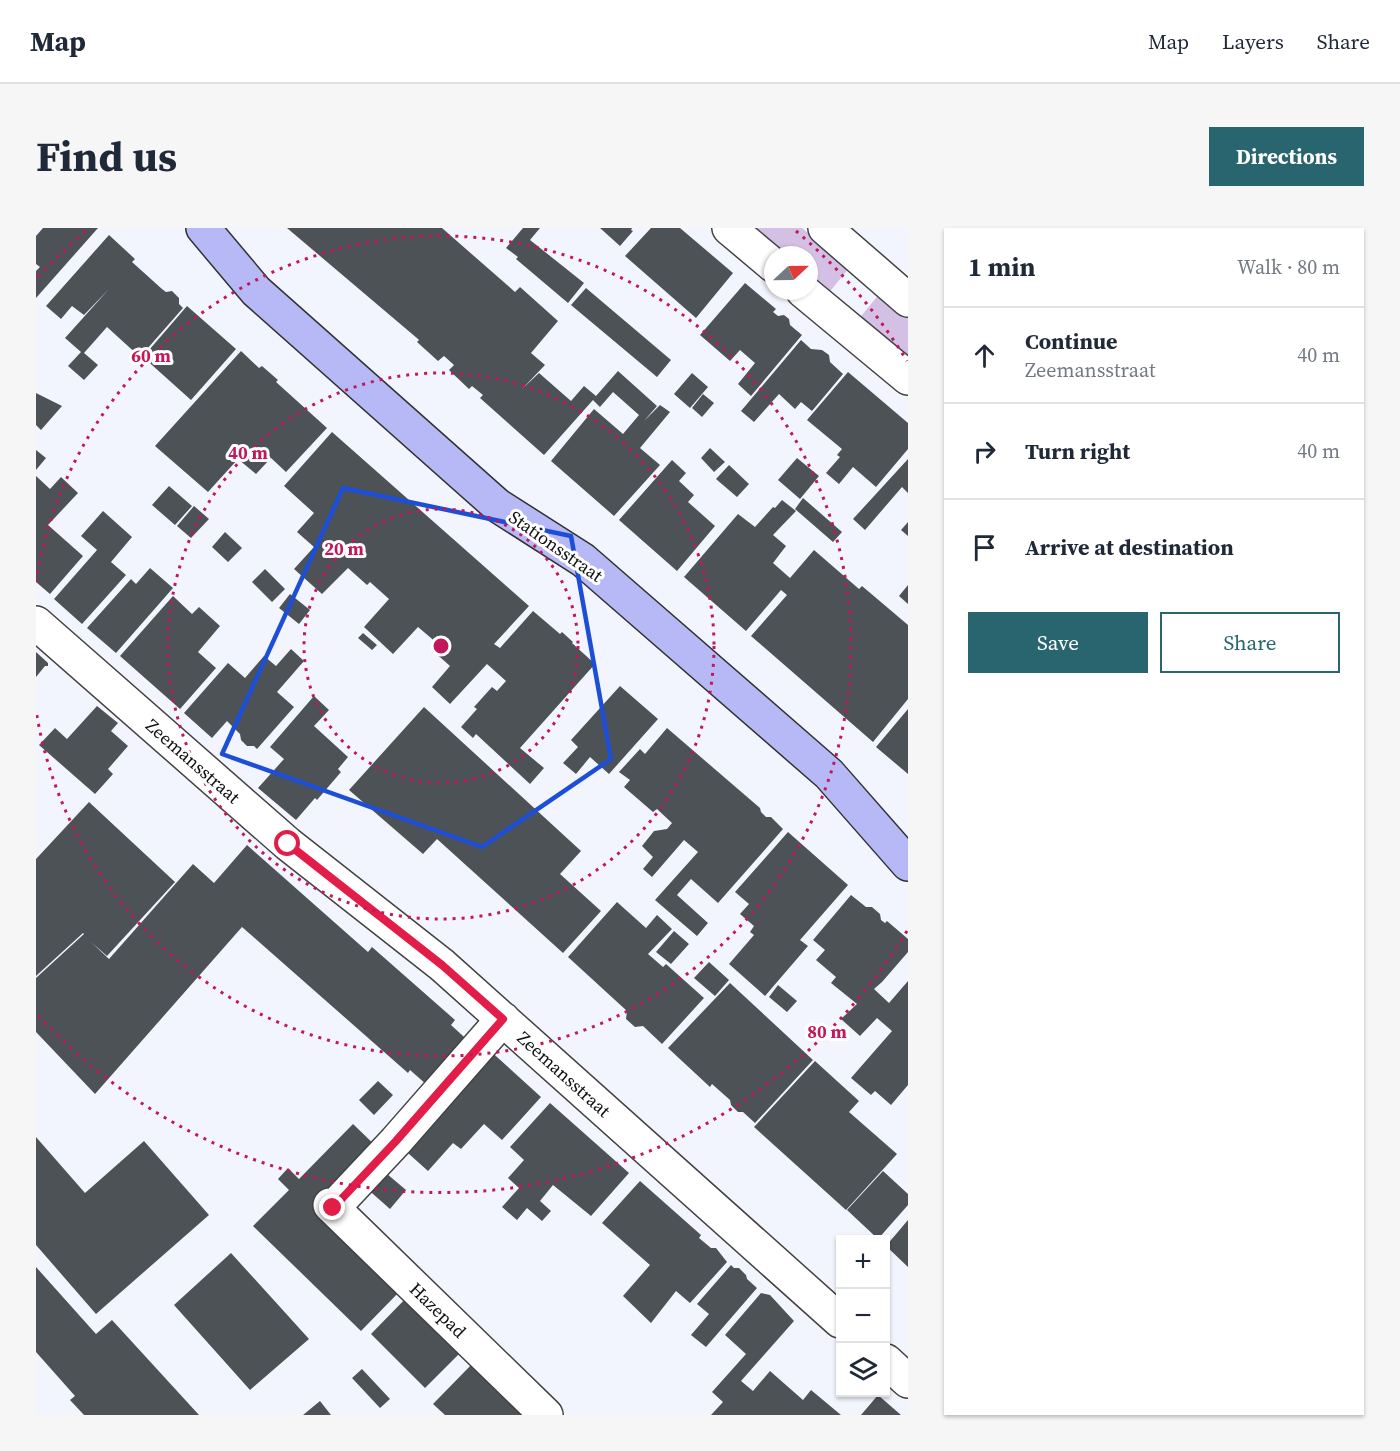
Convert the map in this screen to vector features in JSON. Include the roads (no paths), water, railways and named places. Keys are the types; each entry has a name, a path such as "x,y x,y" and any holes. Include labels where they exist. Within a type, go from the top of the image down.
{"street":[{"name":"Stationsstraat","path":"203,228 256,291 497,505 583,560 829,774 908,864"},
{"path":"729,228 764,257"},
{"path":"825,228 908,300"},
{"path":"814,300 908,378"},
{"name":"Zeemansstraat","path":"36,623 288,844 442,965 836,1317"},
{"name":"Hazepad","path":"503,1019 396,1141 332,1206 546,1415"},
{"path":"890,1365 908,1381"}]}
